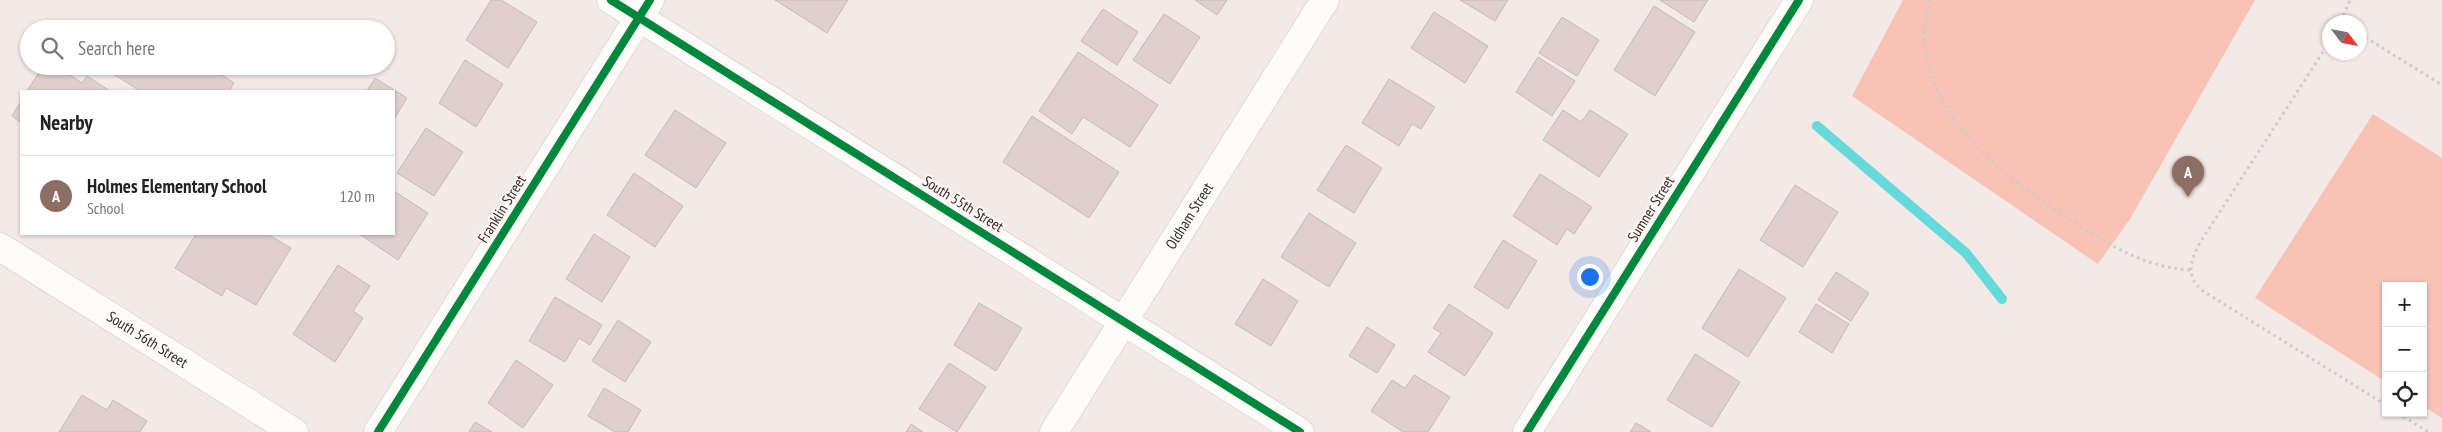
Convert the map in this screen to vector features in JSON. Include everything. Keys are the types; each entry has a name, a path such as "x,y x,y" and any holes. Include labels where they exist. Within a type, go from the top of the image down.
{"street":[{"name":"South 55th Street","path":"611,0 644,9 1123,321 1300,432"},
{"name":"Oldham Street","path":"1054,432 1325,0"},
{"name":"Sumner Street","path":"1528,432 1799,0"},
{"name":"Franklin Street","path":"378,432 644,9"},
{"name":"South 56th Street","path":"0,247 294,432"}],"path":[{"path":"1930,0 1924,35 1932,78 1948,110 1978,149 2003,173 2039,200 2116,248 2151,264 2190,270"},
{"path":"2344,15 2350,0"},
{"path":"2367,38 2442,86"},
{"path":"2322,52 2201,241 2194,254 2190,270 2196,286 2203,291 2382,403"},
{"path":"2404,417 2428,432"}],"shaded area":[{"path":"1903,0 2255,0 2130,219 2098,264 1852,96"},
{"path":"2373,114 2442,158 2442,418 2427,409 2427,282 2382,282 2382,379 2255,298"}],"building":[{"path":"491,0 501,0 537,22 508,68 466,40"},
{"path":"775,0 848,0 827,33"},
{"path":"1195,0 1227,0 1217,15"},
{"path":"1460,0 1508,0 1495,21"},
{"path":"1660,0 1708,0 1694,22"},
{"path":"1654,6 1695,32 1655,96 1614,70"},
{"path":"1103,9 1138,32 1117,65 1081,41"},
{"path":"1434,12 1488,46 1465,83 1411,48"},
{"path":"1164,14 1200,37 1170,84 1133,60"},
{"path":"1562,17 1599,40 1577,76 1539,53"},
{"path":"1078,52 1158,105 1130,147 1083,117 1072,134 1039,111"},
{"path":"1538,57 1575,81 1552,116 1516,92"},
{"path":"465,60 503,84 476,127 439,103"},
{"path":"37,75 70,75 82,83 87,76 108,90 28,90"},
{"path":"115,75 222,75 234,83 230,90 138,90"},
{"path":"375,78 394,90 368,90"},
{"path":"1389,79 1435,107 1421,129 1412,124 1399,146 1362,123"},
{"path":"395,90 407,98 395,117"},
{"path":"20,103 20,122 12,116"},
{"path":"675,110 726,143 696,188 645,155"},
{"path":"1563,110 1581,122 1590,110 1628,134 1599,177 1543,140"},
{"path":"1032,116 1119,172 1089,218 1003,162"},
{"path":"426,128 463,152 434,196 397,173"},
{"path":"1346,145 1382,168 1354,213 1317,190"},
{"path":"634,173 683,206 655,247 607,215"},
{"path":"1540,174 1592,207 1574,234 1567,229 1557,245 1513,216"},
{"path":"1795,185 1838,212 1803,267 1760,240"},
{"path":"395,192 428,213 398,260 360,235 395,235"},
{"path":"1309,213 1356,243 1329,287 1281,257"},
{"path":"594,234 630,257 602,302 566,279"},
{"path":"195,235 269,235 291,248 256,305 226,288 222,296 175,268"},
{"path":"1503,240 1537,261 1508,309 1474,287"},
{"path":"338,265 370,286 353,311 363,318 335,362 293,334"},
{"path":"1739,269 1786,298 1748,357 1702,328"},
{"path":"1836,272 1869,293 1851,321 1818,300"},
{"path":"1263,279 1298,301 1271,346 1235,324"},
{"path":"555,297 602,325 590,345 579,338 565,362 529,341"},
{"path":"979,303 1022,328 996,371 954,345"},
{"path":"1449,304 1493,333 1465,376 1428,352 1441,333 1433,328"},
{"path":"1816,304 1849,324 1832,353 1799,332"},
{"path":"618,320 651,342 625,382 592,361"},
{"path":"1367,327 1395,345 1377,373 1349,356"},
{"path":"1695,354 1740,382 1712,427 1667,400"},
{"path":"516,360 553,385 523,428 488,403"},
{"path":"949,363 986,387 957,432 919,409"},
{"path":"1414,375 1450,397 1428,432 1403,432 1371,411 1392,380 1405,388"},
{"path":"604,388 641,410 628,432 615,432 588,416"},
{"path":"82,395 107,410 113,400 147,421 140,432 59,432"},
{"path":"475,422 492,432 469,432"},
{"path":"1636,423 1651,432 1630,432"},
{"path":"911,424 923,432 906,432"}],"waterway":[{"path":"1817,126 1966,253 2002,299"}],"cycle path":[{"path":"611,0 1300,432"},
{"path":"378,432 650,0"},
{"path":"1527,432 1799,0"}],"place":[{"name":"Holmes Elementary School","path":"2188,197"}]}
